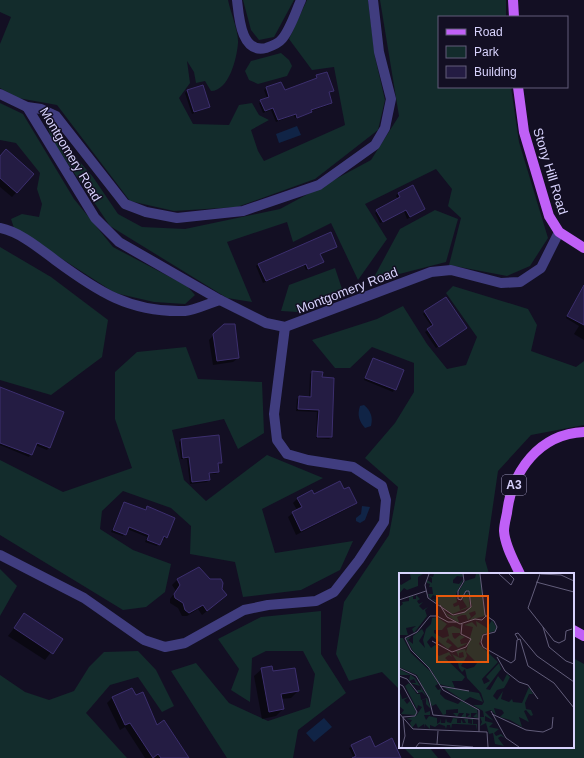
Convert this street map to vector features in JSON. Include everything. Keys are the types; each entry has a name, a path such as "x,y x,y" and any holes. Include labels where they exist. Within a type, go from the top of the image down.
{"main road":[{"path":"513,0 514,16"},
{"name":"Stony Hill Road","path":"518,88 524,132 548,216 559,232 584,248"},
{"name":"A3","path":"520,573 511,556 504,531 509,498 519,473 532,453 552,440 576,432 584,432"},
{"path":"574,631 584,636"}],"street":[{"path":"237,0 244,36 251,45 262,49 274,46 282,39 301,0"},
{"name":"Montgomery Road","path":"27,107 41,109 56,116 125,204 146,212 177,218 243,211 319,185 375,145 385,128 391,99 379,52 373,0"},
{"path":"0,94 27,107"},
{"name":"Montgomery Road","path":"27,107 95,218 119,242 220,300 266,323 285,327 431,272 451,270 501,283 520,282 541,268 559,232"},
{"path":"0,228 23,238 90,285 128,304 156,309 186,311 220,300"},
{"path":"0,555 84,598 144,640 165,648 185,643 244,610 268,605 316,601 334,592 359,560 384,522 386,500 382,486 353,467 308,460 286,454 277,440 274,414 285,327"}],"green space":[{"path":"0,0 228,0 238,38 236,57 231,73 223,86 217,90 211,91 205,81 196,83 194,72 187,61 190,83 179,98 193,124 229,125 239,105 252,103 259,115 269,120 251,130 258,151 264,161 345,125 334,67 312,70 289,39 307,0 368,0 375,57 385,100 378,130 315,179 237,207 174,211 130,201 57,105 18,98 0,88 0,44 11,17 0,12"},
{"path":"243,0 294,0 274,37 259,40 251,30"},
{"path":"380,0 506,0 506,16 438,16 438,88 511,88 519,142 548,238 530,266 507,276 449,265 461,218 448,206 452,189 436,169 365,204 387,239 358,280 331,223 293,242 287,222 227,242 252,302 227,298 110,226 52,140 46,123 93,177 118,214 142,227 185,229 280,209 371,160 399,116"},
{"path":"281,53 289,60 292,66 287,76 258,84 249,80 245,71 251,61"},
{"path":"0,103 23,114 74,199 113,247 187,286 195,295 185,304 154,302 115,293 14,228 11,219 22,214 39,217 42,204 37,189 40,173 16,143 0,140"},
{"path":"435,210 458,219 446,262 372,281 400,229"},
{"path":"0,247 51,277 108,320 102,357 51,395 0,380"},
{"path":"335,268 343,292 298,312 281,311 289,285"},
{"path":"453,286 528,309 537,325 531,351 576,367 584,361 584,425 531,435 498,471 485,560 489,573 399,573 399,689 382,672 349,681 336,654 344,602 389,535 398,487 365,458 395,423 414,392 414,363 372,347 350,368 335,368 312,340 377,319 403,306 427,344 447,369 466,365 477,337 446,293"},
{"path":"186,347 198,379 262,382 264,433 238,449 224,419 172,430 184,480 206,501 267,455 323,478 262,509 275,553 353,541 340,570 301,590 243,597 235,562 190,554 191,526 171,508 123,491 102,511 100,529 133,550 171,564 165,592 146,607 123,610 0,535 0,460 63,492 132,468 115,419 115,372 137,352"},
{"path":"0,569 17,586 0,616"},
{"path":"321,611 321,654 346,693 298,730 293,758 227,758 171,671 196,663 229,703 268,721 310,707 315,674 303,651 266,651 252,658 250,702 231,690 239,669 218,639 261,617"},
{"path":"138,651 156,670 174,706 162,712 138,677 110,685 86,713 127,758 0,758 0,675 25,692 49,700 74,691 89,667 104,652"},
{"path":"574,659 584,664 584,758 451,758 444,748 574,748"},
{"path":"404,748 430,748 438,758 414,758"}],"water":[{"path":"297,126 301,135 279,143 276,134"},
{"path":"364,405 370,412 372,420 371,426 365,428 361,423 359,415 360,406"},
{"path":"362,506 370,507 365,520 360,523 356,521 356,518 361,514"},
{"path":"324,718 332,727 314,742 306,733"}],"building":[{"path":"327,72 334,91 329,92 332,103 311,110 312,112 297,118 296,114 278,120 273,108 265,111 260,100 269,97 266,87 281,82 285,90 317,78 316,75"},
{"path":"203,85 210,107 194,112 187,90"},
{"path":"6,149 34,174 17,193 0,178 0,156"},
{"path":"413,185 425,209 410,217 406,210 383,222 376,210 400,197 398,193"},
{"path":"331,232 337,247 320,254 324,262 308,269 306,264 266,281 258,264"},
{"path":"584,285 584,325 567,316"},
{"path":"446,297 467,328 439,347 427,329 433,325 424,311"},
{"path":"224,324 235,324 239,358 217,361 213,334"},
{"path":"373,358 404,370 396,390 365,378"},
{"path":"312,371 323,372 322,377 334,378 332,437 317,437 319,410 298,409 299,396 311,397"},
{"path":"0,387 64,412 50,448 37,443 32,455 0,443"},
{"path":"219,435 222,463 218,463 219,472 209,473 210,480 192,482 189,457 183,458 181,439"},
{"path":"340,481 344,489 349,487 357,503 301,531 292,512 302,507 297,498 312,490 314,494"},
{"path":"124,502 146,510 147,506 175,518 167,538 164,536 160,545 147,540 149,535 129,527 126,535 113,530"},
{"path":"199,567 210,579 221,579 223,583 222,589 227,595 207,611 203,605 189,613 185,610 183,603 175,598 174,594 180,585 177,579"},
{"path":"24,613 63,639 53,654 14,628"},
{"path":"272,666 273,671 295,668 299,691 281,694 284,709 269,712 261,668"},
{"path":"132,688 136,695 143,692 157,725 164,720 189,758 161,758 158,754 153,758 130,723 125,725 112,697"},
{"path":"370,736 375,747 392,738 401,758 352,758 356,756 351,745"}]}
